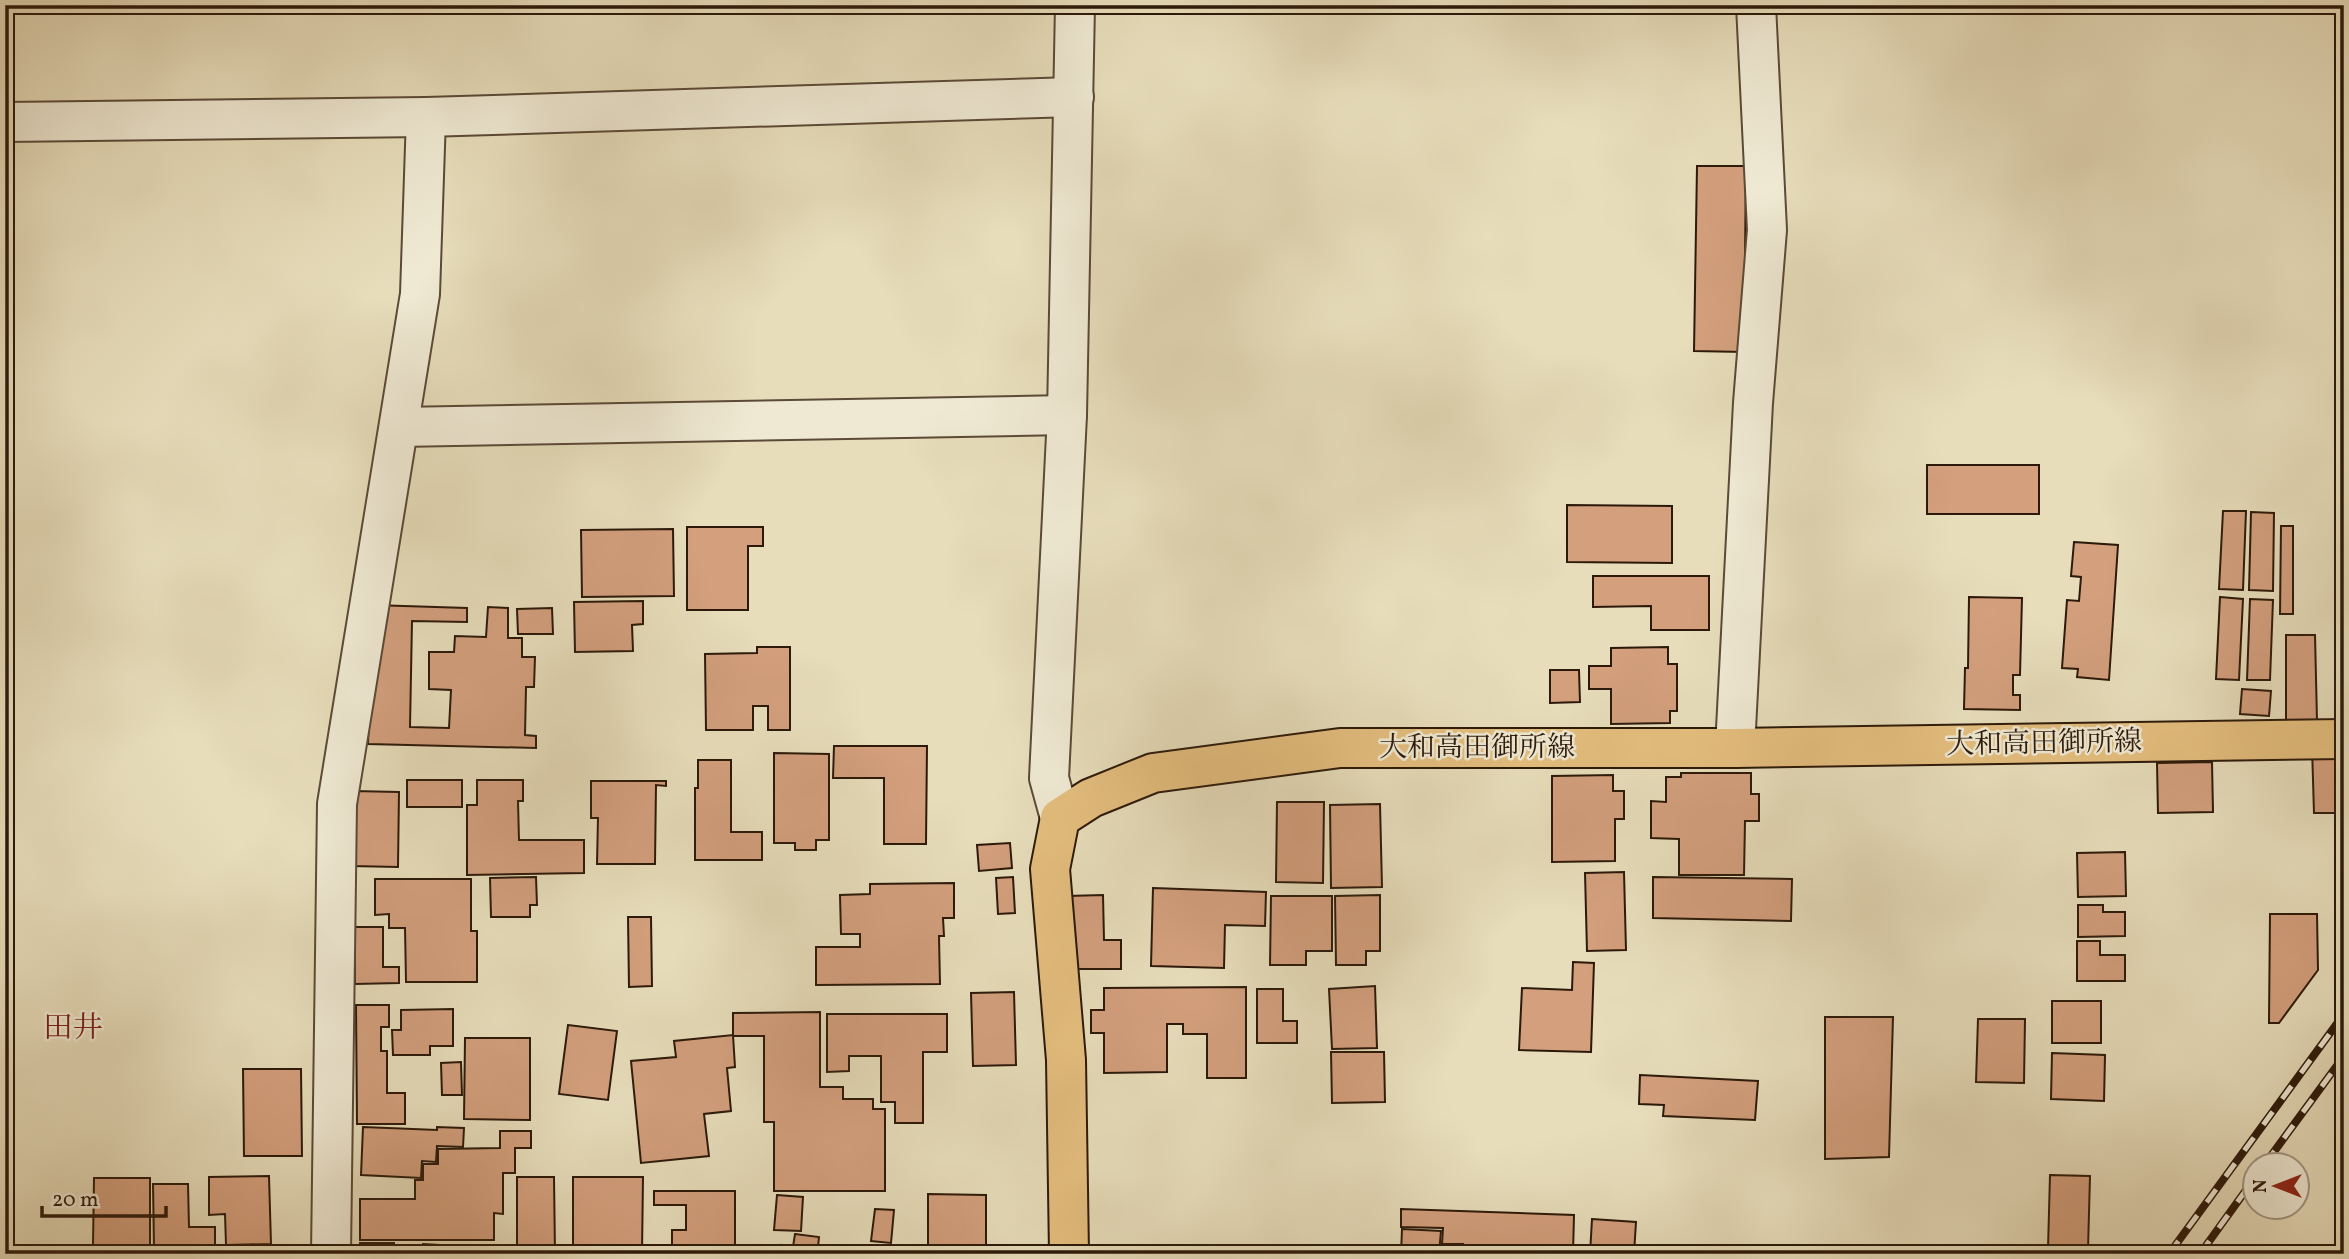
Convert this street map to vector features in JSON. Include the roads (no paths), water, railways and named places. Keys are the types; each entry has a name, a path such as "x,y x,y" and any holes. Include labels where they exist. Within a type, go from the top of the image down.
{"main road":[{"name":"大和高田御所線","path":"1060,818 1091,798 1153,774 1340,748 1735,748 2344,739"},
{"path":"1060,818 1050,869 1066,1060 1069,1254"}],"street":[{"path":"1060,818 1049,778 1067,415 1075,5"},
{"path":"1735,748 1753,403 1767,230 1756,5"},
{"path":"5,122 426,117 1074,97"},
{"path":"331,1254 337,804 420,294 426,117"},
{"path":"399,427 1067,415"}],"railway":[{"path":"2169,1254 2344,1014"},
{"path":"2275,1150 2344,1056"},
{"path":"2200,1254 2240,1198"}],"district":[{"name":"田井","path":"73,1029"}]}
